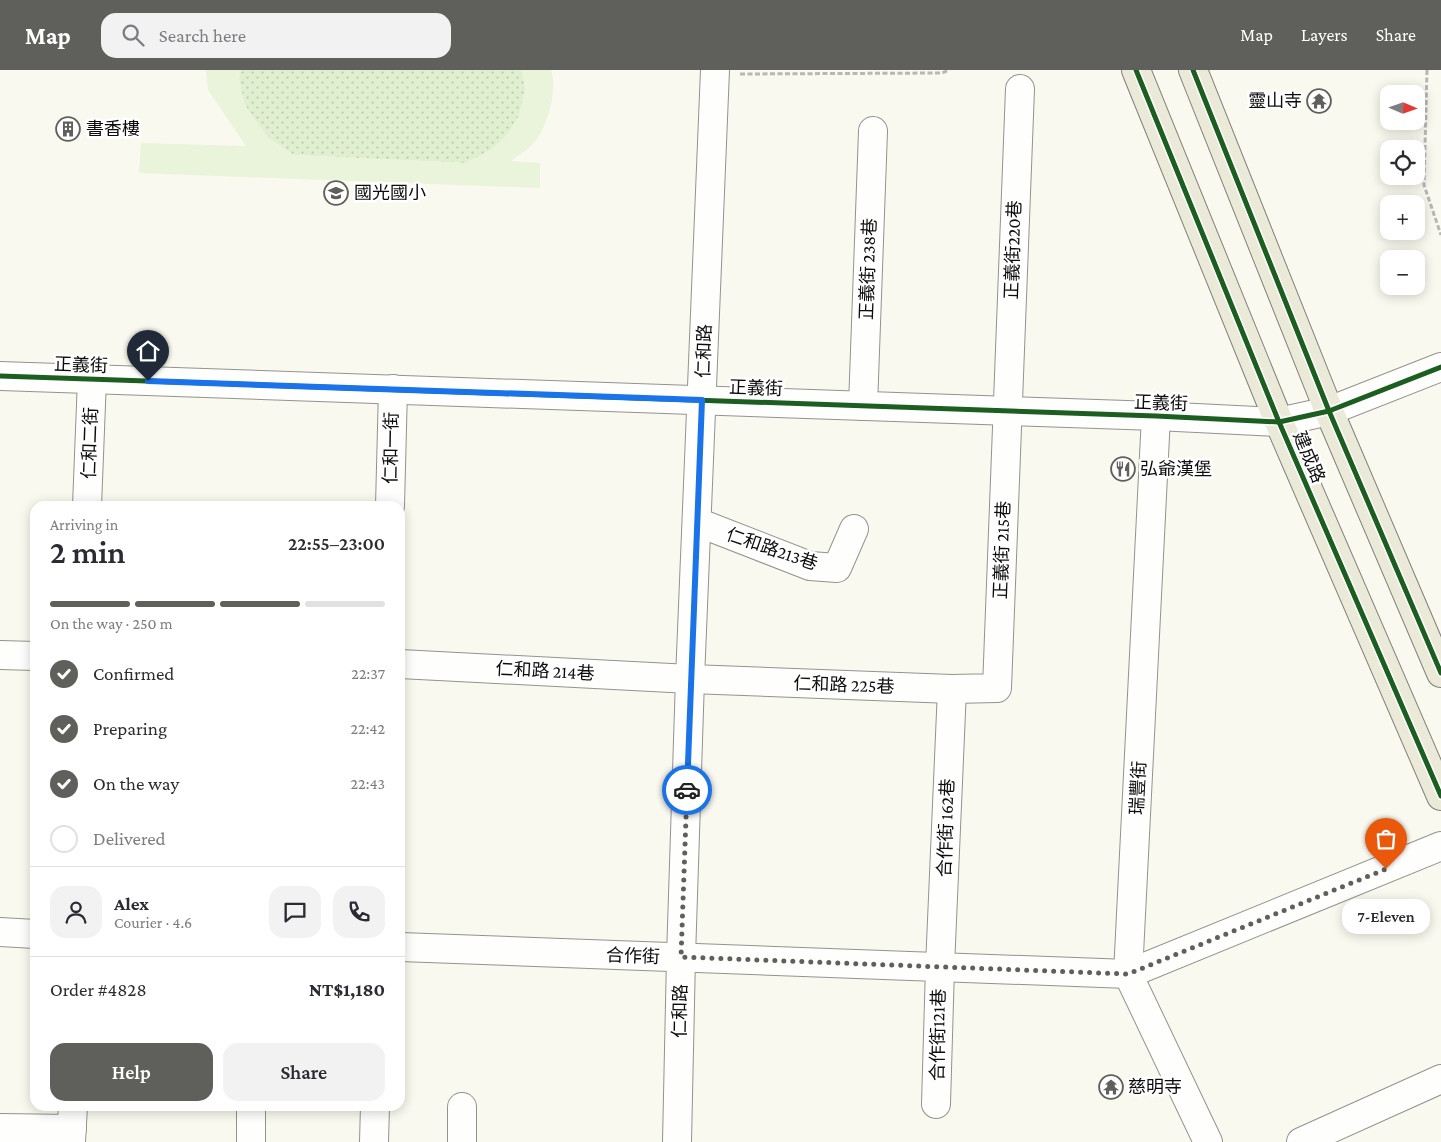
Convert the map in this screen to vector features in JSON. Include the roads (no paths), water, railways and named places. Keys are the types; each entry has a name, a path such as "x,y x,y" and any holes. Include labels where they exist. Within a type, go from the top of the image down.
{"main road":[{"name":"建成路","path":"1136,70 1278,422 1441,796"},
{"name":"建成路","path":"1194,70 1329,411 1441,673"}],"street":[{"name":"仁和路","path":"678,1142 681,957 690,678 715,72"},
{"name":"正義街220巷","path":"1007,411 1020,89"},
{"name":"正義街 238巷","path":"863,406 872,131"},
{"name":"正義街","path":"0,376 1156,416 1278,422 1329,411 1441,366"},
{"name":"仁和二街","path":"88,501 92,379"},
{"name":"仁和一街","path":"390,501 393,389"},
{"name":"正義街 215巷","path":"997,688 1007,411"},
{"name":"瑞豐街","path":"1156,416 1128,974 1208,1142"},
{"name":"仁和路213巷","path":"697,522 810,566 837,568 854,529"},
{"path":"0,655 30,656"},
{"name":"仁和路 214巷","path":"405,664 690,678"},
{"name":"仁和路 225巷","path":"690,678 952,689 997,688"},
{"name":"合作街 162巷","path":"940,967 952,689"},
{"name":"合作街","path":"405,947 1128,974 1441,846"},
{"path":"0,932 30,934"},
{"name":"合作街121巷","path":"936,1104 940,967"},
{"path":"1301,1142 1441,1078"},
{"path":"462,1107 462,1142"},
{"path":"251,1111 251,1142"},
{"path":"374,1142 375,1111"},
{"path":"0,1128 72,1126"}],"place":[{"name":"靈山寺","path":"1319,101"},
{"name":"書香樓","path":"68,129"},
{"name":"國光國小","path":"336,193"},
{"name":"弘爺漢堡","path":"1123,469"},
{"name":"7-Eleven","path":"1386,869"},
{"name":"慈明寺","path":"1111,1087"}]}
